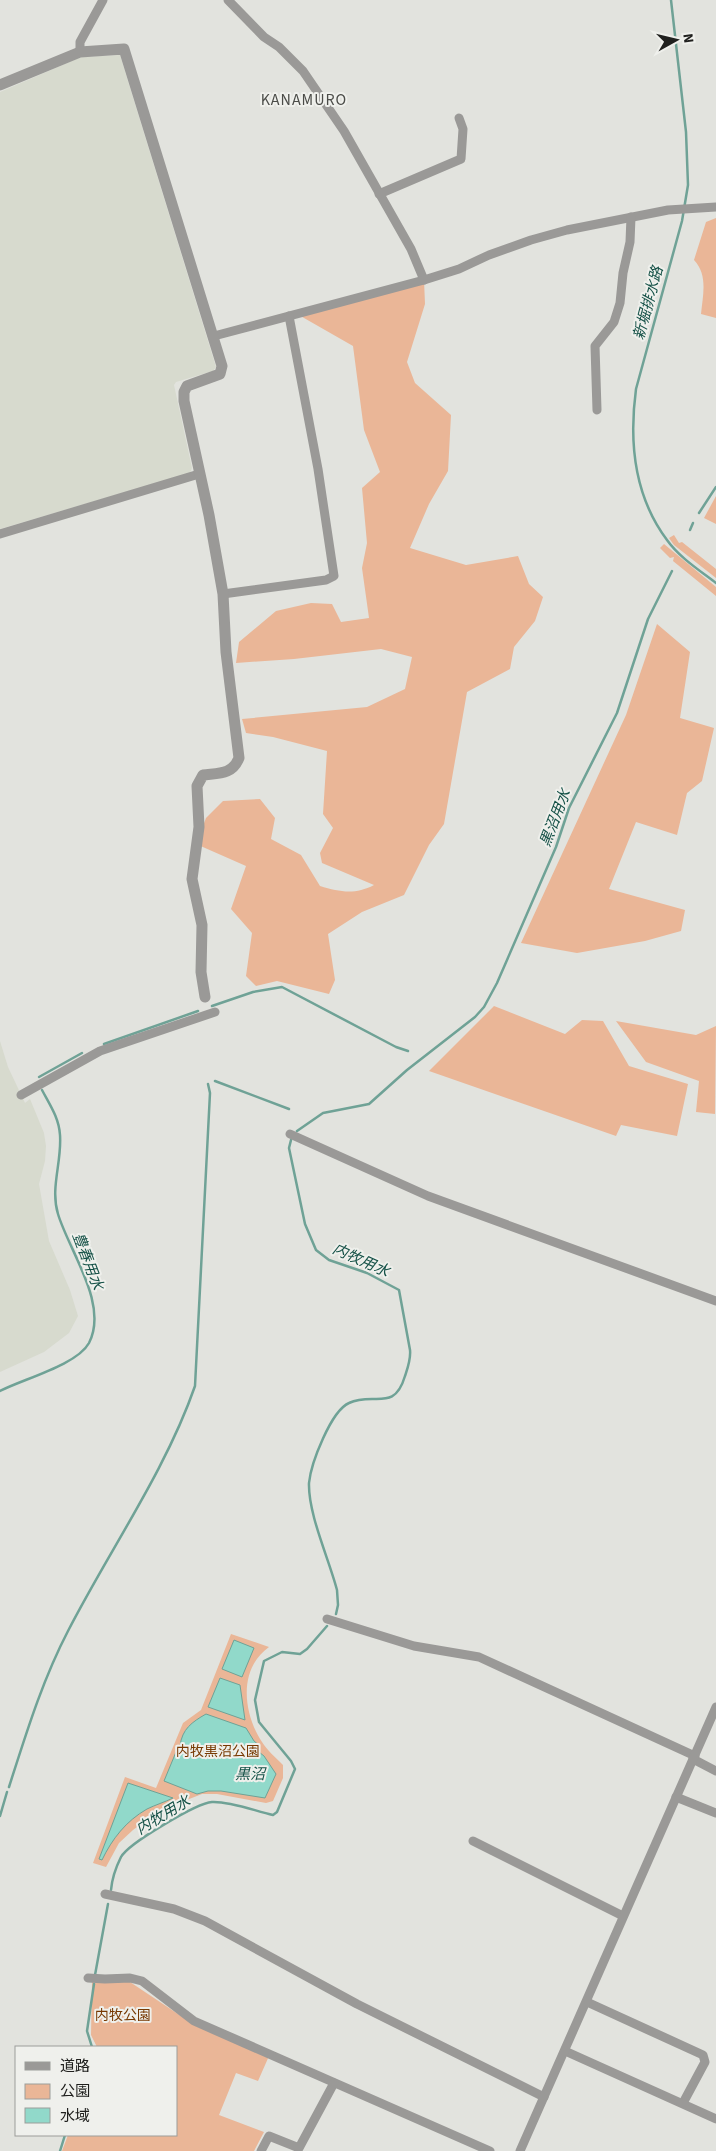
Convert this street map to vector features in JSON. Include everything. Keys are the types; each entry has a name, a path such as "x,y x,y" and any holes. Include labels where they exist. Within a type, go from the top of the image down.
{"street":[{"path":"80,52 80,42 103,0"},
{"path":"228,0 264,38 279,47 303,72 344,131 411,249 424,280"},
{"path":"0,85 80,52 124,49 223,370 215,377 187,386 184,392 184,401 199,474 210,515 223,594 226,652 239,758 236,766 229,771 203,775 197,786 199,827 192,878 202,925 201,972 205,997 211,1013 100,1051 21,1095"},
{"path":"379,194 461,159 463,135 459,118"},
{"path":"214,336 424,280 459,269 489,255 531,240 567,230 668,210 716,207"},
{"path":"596,410 595,346 614,322 620,304 623,273 630,242 631,217"},
{"path":"223,594 326,580 334,576 318,469 289,316"},
{"path":"0,534 199,474"},
{"path":"290,1134 428,1196 716,1301"},
{"path":"327,1619 414,1646 479,1657 694,1757 716,1771"},
{"path":"520,2151 587,2002 622,1916 716,1707"},
{"path":"676,1797 716,1812"},
{"path":"472,1842 622,1916"},
{"path":"105,1894 174,1909 205,1921 357,2004 544,2097"},
{"path":"88,1978 130,1978 142,1981 194,2021 490,2151"},
{"path":"587,2002 703,2055 705,2062 683,2103"},
{"path":"565,2051 716,2119"},
{"path":"261,2151 269,2136 299,2148 334,2083"}],"shaded area":[{"path":"120,55 216,367 213,371 176,382 174,385 192,468 190,473 0,529 0,92 81,57"},
{"path":"0,1041 8,1067 25,1103 30,1099 44,1133 46,1146 45,1161 39,1184 49,1241 70,1290 78,1316 69,1333 44,1352 0,1372"}],"green space":[{"path":"716,218 716,318 701,314 704,285 701,272 694,260 706,222"},
{"path":"424,280 425,304 407,362 415,383 451,415 448,471 429,504 410,548 466,565 518,556 529,584 543,597 535,621 514,647 510,669 467,692 444,824 429,845 404,895 362,912 328,934 335,980 329,994 277,981 256,986 246,976 252,933 231,909 246,866 196,844 206,818 223,801 260,799 275,818 271,839 301,855 320,886 347,892 374,885 322,863 320,853 333,828 323,814 327,751 273,737 246,733 242,719 367,707 405,689 412,657 381,649 294,659 236,663 239,642 276,611 311,603 332,604 341,622 369,618 362,568 367,543 362,488 380,472 364,430 353,346 297,314"},
{"path":"716,496 716,524 704,518"},
{"path":"674,535 679,543 682,542 716,569 716,578 674,545 669,538"},
{"path":"664,544 716,587 716,596 673,561 674,557 670,558 660,548"},
{"path":"657,624 690,652 680,718 714,728 702,781 687,793 677,835 636,822 609,889 685,910 681,931 645,941 577,953 521,943 626,715"},
{"path":"494,1006 565,1034 582,1020 603,1021 629,1066 688,1084 677,1136 621,1125 616,1136 429,1071"},
{"path":"616,1021 696,1035 716,1026 715,1114 696,1112 699,1081 646,1062"},
{"name":"内牧黒沼公園","path":"231,1634 269,1647 259,1656 252,1667 248,1679 247,1692 251,1718 256,1730 266,1748 283,1765 283,1778 273,1801 266,1803 217,1794 202,1794 149,1818 133,1830 119,1843 106,1867 93,1863 125,1777 156,1788 183,1723 201,1710"},
{"name":"内牧公園","path":"127,1980 196,2026 269,2056 258,2081 236,2073 219,2115 264,2132 254,2151 62,2151 68,2136 178,2136 178,2046 96,2046 91,2035 92,1982"}],"water":[{"path":"234,1640 254,1648 242,1677 222,1669"},
{"path":"220,1678 240,1685 245,1720 208,1707"},
{"name":"黒沼","path":"206,1714 246,1728 254,1741 260,1746 180,1746 183,1735 188,1727"},
{"name":"黒沼","path":"176,1752 259,1752 264,1756 276,1774 265,1798 221,1791 208,1791 197,1794 164,1781"},
{"path":"128,1783 173,1798 139,1814 115,1838 102,1860 99,1859"}],"waterway":[{"name":"新堀排水路","path":"671,0 686,132 688,185 682,221 636,389 633,428 634,448 636,468 641,487 656,523 677,552 716,583"},
{"name":"黒沼用水","path":"699,513 716,487"},
{"name":"黒沼用水","path":"690,530 693,523"},
{"name":"黒沼用水","path":"297,1131 323,1113 369,1104 407,1070 475,1017 484,1007 497,983 556,847 569,808 617,713 648,619 672,571"},
{"name":"豊春用水","path":"212,1006 253,992 282,987 396,1047 408,1051"},
{"name":"豊春用水","path":"104,1044 198,1011"},
{"name":"豊春用水","path":"39,1077 82,1053"},
{"path":"215,1081 289,1109"},
{"path":"9,1787 50,1669 84,1601 169,1448 195,1386 210,1093 208,1084"},
{"name":"豊春用水","path":"0,1391 49,1371 73,1358 83,1351 89,1343 94,1328 91,1295 58,1214 55,1194 60,1135 54,1112 42,1090"},
{"name":"内牧用水","path":"291,1140 289,1148 305,1224 316,1250 329,1260 367,1273 399,1290 410,1350 410,1360 405,1376 395,1394 389,1398 358,1400 342,1408 335,1416 323,1438 314,1463 309,1483 310,1495 315,1522 337,1590 338,1605 336,1614"},
{"name":"内牧用水","path":"111,1890 117,1865 127,1851 149,1834 193,1809 204,1804 219,1802 273,1815 277,1812 295,1769 291,1761 259,1722 255,1700 264,1661 282,1652 300,1654 307,1649 327,1626"},
{"path":"0,1816 7,1792"},
{"name":"内牧用水","path":"95,1975 108,1904"},
{"name":"内牧用水","path":"92,2046 87,2031 94,1984"},
{"name":"内牧用水","path":"60,2151 65,2136"}],"district":[{"name":"KANAMURO","path":"304,99"}]}
